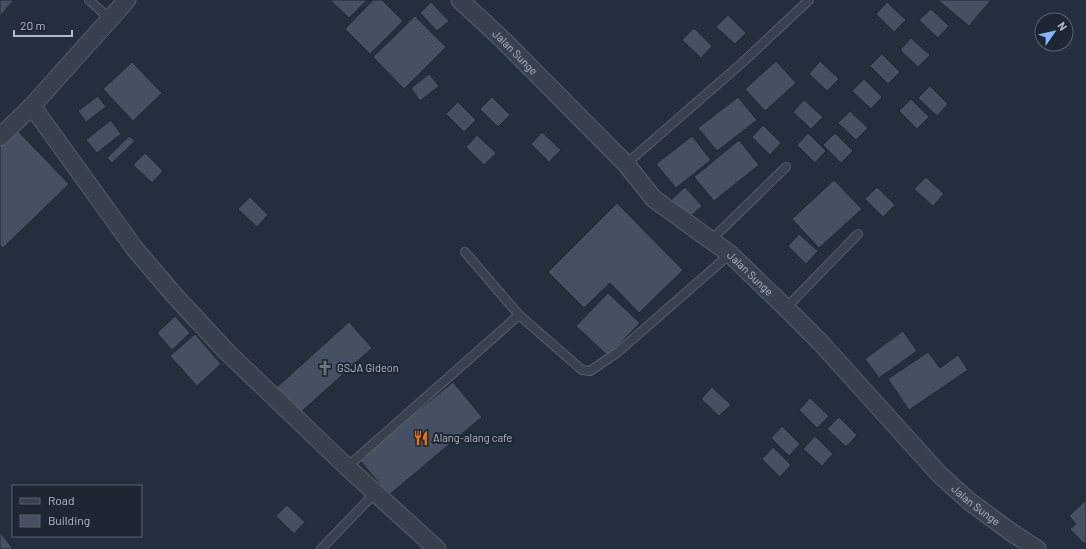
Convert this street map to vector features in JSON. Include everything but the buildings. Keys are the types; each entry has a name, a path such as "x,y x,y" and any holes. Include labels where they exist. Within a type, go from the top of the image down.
{"street":[{"path":"0,137 32,106 127,0"},
{"name":"Jalan Sunge","path":"460,0 502,39 626,164 654,199 730,254 786,308 821,343 940,475 969,501 1037,549"},
{"path":"32,106 135,249 175,296 228,352 346,467 437,549"}],"lane":[{"path":"89,0 110,19"},
{"path":"626,164 744,62 809,0"},
{"path":"710,240 786,167"},
{"path":"786,308 858,234"},
{"path":"464,252 519,315 582,370 590,371 618,352 639,335 730,254"},
{"path":"346,467 519,315"},
{"path":"320,549 375,493"}],"place":[{"name":"GSJA Gideon","path":"325,368"},
{"name":"Alang-alang cafe","path":"421,438"}]}
